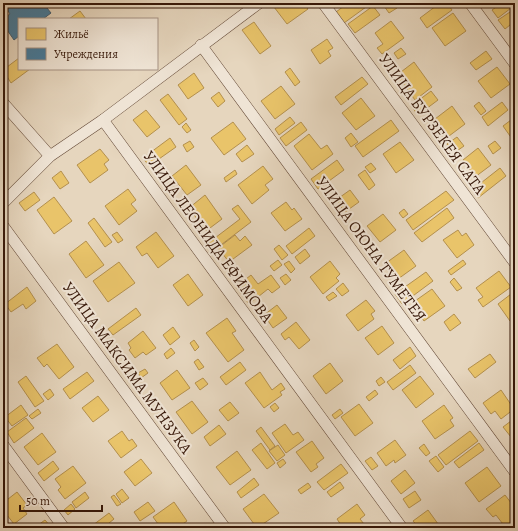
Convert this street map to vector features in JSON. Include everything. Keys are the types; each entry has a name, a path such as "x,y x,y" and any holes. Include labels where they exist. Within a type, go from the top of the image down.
{"street":[{"path":"3,203 50,156 103,120 201,45 260,3"},
{"name":"УЛИЦА БУРЗЕКЕЯ САТА","path":"322,3 515,263"},
{"path":"470,3 515,64"},
{"name":"УЛИЦА ОЮНА ТУМЕТЕЯ","path":"201,45 515,472"},
{"path":"3,103 50,156"},
{"name":"УЛИЦА ЛЕОНИДА ЕФИМОВА","path":"103,120 402,528"},
{"name":"УЛИЦА МАКСИМА МУНЗУКА","path":"3,226 224,528"},
{"path":"3,445 64,528"}],"building: Жильё":[{"path":"280,3 303,3 308,9 287,24 274,7"},
{"path":"348,3 363,3 366,7 344,23 336,12"},
{"path":"388,3 393,3 397,8 389,13 384,6"},
{"path":"440,3 447,3 452,10 427,28 420,18"},
{"path":"502,3 515,3 515,5 498,18 492,10"},
{"path":"373,6 380,15 355,33 348,24"},
{"path":"80,11 85,18 70,18"},
{"path":"510,12 515,21 505,29 498,20"},
{"path":"453,13 466,31 445,46 432,28"},
{"path":"391,21 404,38 382,54 377,48 383,44 375,33"},
{"path":"254,22 271,46 260,54 242,30"},
{"path":"327,39 333,48 328,51 331,56 320,64 311,50"},
{"path":"401,48 406,54 398,59 394,53"},
{"path":"486,51 492,59 476,70 470,63"},
{"path":"18,59 18,70 29,70 11,83 3,70"},
{"path":"414,62 432,87 415,100 397,75"},
{"path":"497,67 510,84 491,98 478,81"},
{"path":"290,68 300,82 295,86 285,72"},
{"path":"194,73 204,88 188,99 178,85"},
{"path":"362,77 368,84 341,105 335,97"},
{"path":"281,86 295,104 275,119 261,101"},
{"path":"431,91 438,100 418,115 411,106"},
{"path":"219,92 225,101 218,107 211,98"},
{"path":"168,94 187,119 179,125 160,100"},
{"path":"361,98 375,116 356,130 342,113"},
{"path":"479,102 486,111 481,115 474,106"},
{"path":"502,102 508,110 488,126 482,117"},
{"path":"452,106 465,124 445,139 436,128 440,125 435,119"},
{"path":"146,110 160,127 147,137 133,120"},
{"path":"290,117 295,123 279,135 275,129"},
{"path":"515,117 515,143 503,126"},
{"path":"391,120 399,131 363,157 355,146"},
{"path":"233,122 246,139 224,155 211,138"},
{"path":"301,122 307,130 286,146 280,138"},
{"path":"186,123 191,130 187,133 182,127"},
{"path":"351,133 358,142 351,147 345,138"},
{"path":"309,134 321,149 327,145 333,154 312,170 294,146"},
{"path":"457,137 464,146 454,153 447,144"},
{"path":"170,138 176,147 149,166 143,158"},
{"path":"190,141 194,147 187,152 183,145"},
{"path":"495,141 501,148 493,154 488,146"},
{"path":"400,142 414,160 396,173 383,154"},
{"path":"247,145 254,154 242,162 236,154"},
{"path":"478,148 491,165 475,177 463,160"},
{"path":"100,149 109,160 104,164 108,170 90,183 77,165"},
{"path":"337,160 344,170 318,189 311,179"},
{"path":"371,163 376,169 370,173 365,167"},
{"path":"186,165 201,185 187,195 172,176"},
{"path":"263,166 273,179 265,185 269,190 252,204 238,185"},
{"path":"500,168 506,176 478,198 472,190"},
{"path":"235,170 237,174 226,182 224,178"},
{"path":"365,170 375,185 369,190 358,175"},
{"path":"61,171 69,183 60,189 52,178"},
{"path":"128,189 136,200 131,204 137,211 119,225 105,206"},
{"path":"350,190 359,202 345,212 336,200"},
{"path":"446,191 454,200 413,230 406,220"},
{"path":"34,192 40,200 25,211 19,203"},
{"path":"205,195 222,219 206,231 189,208"},
{"path":"54,197 72,221 54,234 37,210"},
{"path":"286,202 292,210 294,208 302,219 285,231 271,213"},
{"path":"238,205 251,222 213,251 207,244 240,219 232,209"},
{"path":"447,208 454,218 422,242 414,233"},
{"path":"404,209 408,214 403,218 399,213"},
{"path":"383,214 396,230 380,242 367,226"},
{"path":"94,218 112,242 105,247 88,223"},
{"path":"309,228 315,236 292,254 286,246"},
{"path":"458,230 462,236 466,233 474,245 457,258 443,240"},
{"path":"117,232 123,240 118,243 112,235"},
{"path":"156,232 174,256 158,268 147,253 142,256 136,247"},
{"path":"235,235 240,241 245,236 252,245 229,262 218,248"},
{"path":"86,241 104,265 86,278 69,254"},
{"path":"279,245 288,255 282,260 274,249"},
{"path":"305,249 310,256 300,264 295,257"},
{"path":"404,250 416,266 398,279 386,263"},
{"path":"278,260 282,265 274,271 270,266"},
{"path":"463,260 466,264 451,275 448,271"},
{"path":"289,261 295,269 291,273 284,264"},
{"path":"330,261 340,274 336,278 339,281 323,294 310,277"},
{"path":"119,262 135,283 108,302 93,281"},
{"path":"499,271 511,287 483,307 478,300 483,297 476,288"},
{"path":"426,272 433,281 402,304 395,294"},
{"path":"188,274 203,295 188,306 173,285"},
{"path":"286,274 291,280 285,285 280,278"},
{"path":"251,275 258,284 271,275 280,287 272,293 268,289 249,304 236,287"},
{"path":"454,278 462,288 457,291 450,282"},
{"path":"343,283 349,291 342,296 336,289"},
{"path":"27,287 36,301 26,309 23,304 11,312 5,304"},
{"path":"432,289 445,306 424,321 416,310 419,308 415,301"},
{"path":"515,291 515,317 510,321 498,304"},
{"path":"333,292 337,296 329,301 326,297"},
{"path":"366,300 375,311 371,314 374,319 358,331 346,315"},
{"path":"277,305 287,318 273,328 264,315"},
{"path":"136,308 141,315 113,335 108,329"},
{"path":"454,314 461,323 450,331 444,322"},
{"path":"227,318 236,331 232,333 244,350 228,362 206,333"},
{"path":"296,322 310,340 299,349 289,337 285,340 281,334"},
{"path":"382,326 394,343 378,355 365,338"},
{"path":"173,327 180,337 170,345 163,335"},
{"path":"143,331 156,348 146,355 143,352 135,358 129,350 131,348 128,343"},
{"path":"194,340 199,347 195,351 190,343"},
{"path":"57,344 74,367 59,379 47,364 44,367 37,358"},
{"path":"410,347 416,356 400,369 393,360"},
{"path":"171,348 175,353 167,359 164,354"},
{"path":"490,354 496,362 475,378 468,369"},
{"path":"198,359 204,367 199,370 194,362"},
{"path":"240,362 246,370 226,385 220,377"},
{"path":"330,363 343,381 326,394 313,376"},
{"path":"410,365 416,373 393,390 387,382"},
{"path":"145,369 148,373 141,378 138,373"},
{"path":"177,370 190,388 172,400 160,383"},
{"path":"87,372 94,381 70,399 63,389"},
{"path":"260,372 272,390 281,383 285,389 280,392 282,395 264,408 245,383"},
{"path":"26,376 44,401 35,407 18,382"},
{"path":"420,376 434,394 416,408 402,390"},
{"path":"381,377 385,382 379,386 376,381"},
{"path":"203,378 208,384 200,390 195,383"},
{"path":"50,389 54,395 48,400 43,394"},
{"path":"375,390 378,394 369,401 366,397"},
{"path":"501,390 514,409 501,419 495,411 491,414 483,403"},
{"path":"98,396 109,410 93,422 82,408"},
{"path":"192,401 208,422 192,434 176,412"},
{"path":"230,402 239,413 228,421 219,410"},
{"path":"275,403 279,408 274,412 270,407"},
{"path":"359,404 373,423 355,436 341,417"},
{"path":"21,405 28,415 12,426 5,417"},
{"path":"444,405 453,418 450,420 454,426 435,439 422,421"},
{"path":"38,409 41,413 32,419 29,416"},
{"path":"340,409 343,413 335,419 332,415"},
{"path":"26,418 34,428 14,443 7,432"},
{"path":"515,418 515,442 503,427"},
{"path":"285,424 293,435 298,432 304,440 286,453 272,433"},
{"path":"219,425 226,434 210,446 204,437"},
{"path":"261,427 275,446 270,450 256,431"},
{"path":"122,431 129,441 132,439 137,446 121,458 108,441"},
{"path":"470,431 478,441 446,465 438,455"},
{"path":"42,433 56,452 38,465 24,447"},
{"path":"395,440 406,455 395,463 394,460 386,466 377,453"},
{"path":"312,441 324,458 316,464 318,467 311,472 296,452"},
{"path":"261,443 275,463 267,469 252,450"},
{"path":"479,443 484,450 459,468 454,462"},
{"path":"424,444 430,453 426,456 419,448"},
{"path":"278,445 285,455 277,461 269,451"},
{"path":"237,451 251,470 230,485 216,467"},
{"path":"436,456 444,467 438,472 429,461"},
{"path":"371,457 378,466 372,470 365,461"},
{"path":"141,459 152,473 135,486 124,472"},
{"path":"283,459 286,463 280,468 277,463"},
{"path":"53,461 59,469 44,481 38,473"},
{"path":"341,464 348,473 324,490 317,482"},
{"path":"73,466 86,483 65,499 58,490 61,487 55,479"},
{"path":"487,467 501,486 479,502 465,483"},
{"path":"405,470 415,483 401,494 391,481"},
{"path":"254,478 259,485 241,498 237,492"},
{"path":"340,482 344,488 331,497 327,492"},
{"path":"308,483 311,487 301,494 298,490"},
{"path":"122,489 129,498 122,503 116,494"},
{"path":"415,491 421,500 409,508 403,499"},
{"path":"17,492 27,505 23,508 27,514 14,524 3,510 3,503"},
{"path":"85,492 89,498 76,508 72,502"},
{"path":"264,494 279,513 257,528 243,509"},
{"path":"114,495 121,504 117,506 111,497"},
{"path":"505,495 515,508 515,525 511,528 506,528 496,515 493,517 486,509"},
{"path":"148,502 155,511 140,521 134,512"},
{"path":"174,502 187,521 177,528 161,528 153,517"},
{"path":"71,504 75,509 68,515 64,510"},
{"path":"357,504 365,515 360,519 364,524 358,528 343,528 337,519"},
{"path":"428,510 441,528 419,528 413,521"},
{"path":"109,513 114,519 109,523 112,528 89,528"},
{"path":"45,520 51,527 34,528"}],"building: Учреждения":[{"path":"3,3 43,3 51,13 44,18 18,18 18,37 14,40 3,24 3,19 10,14"}]}
